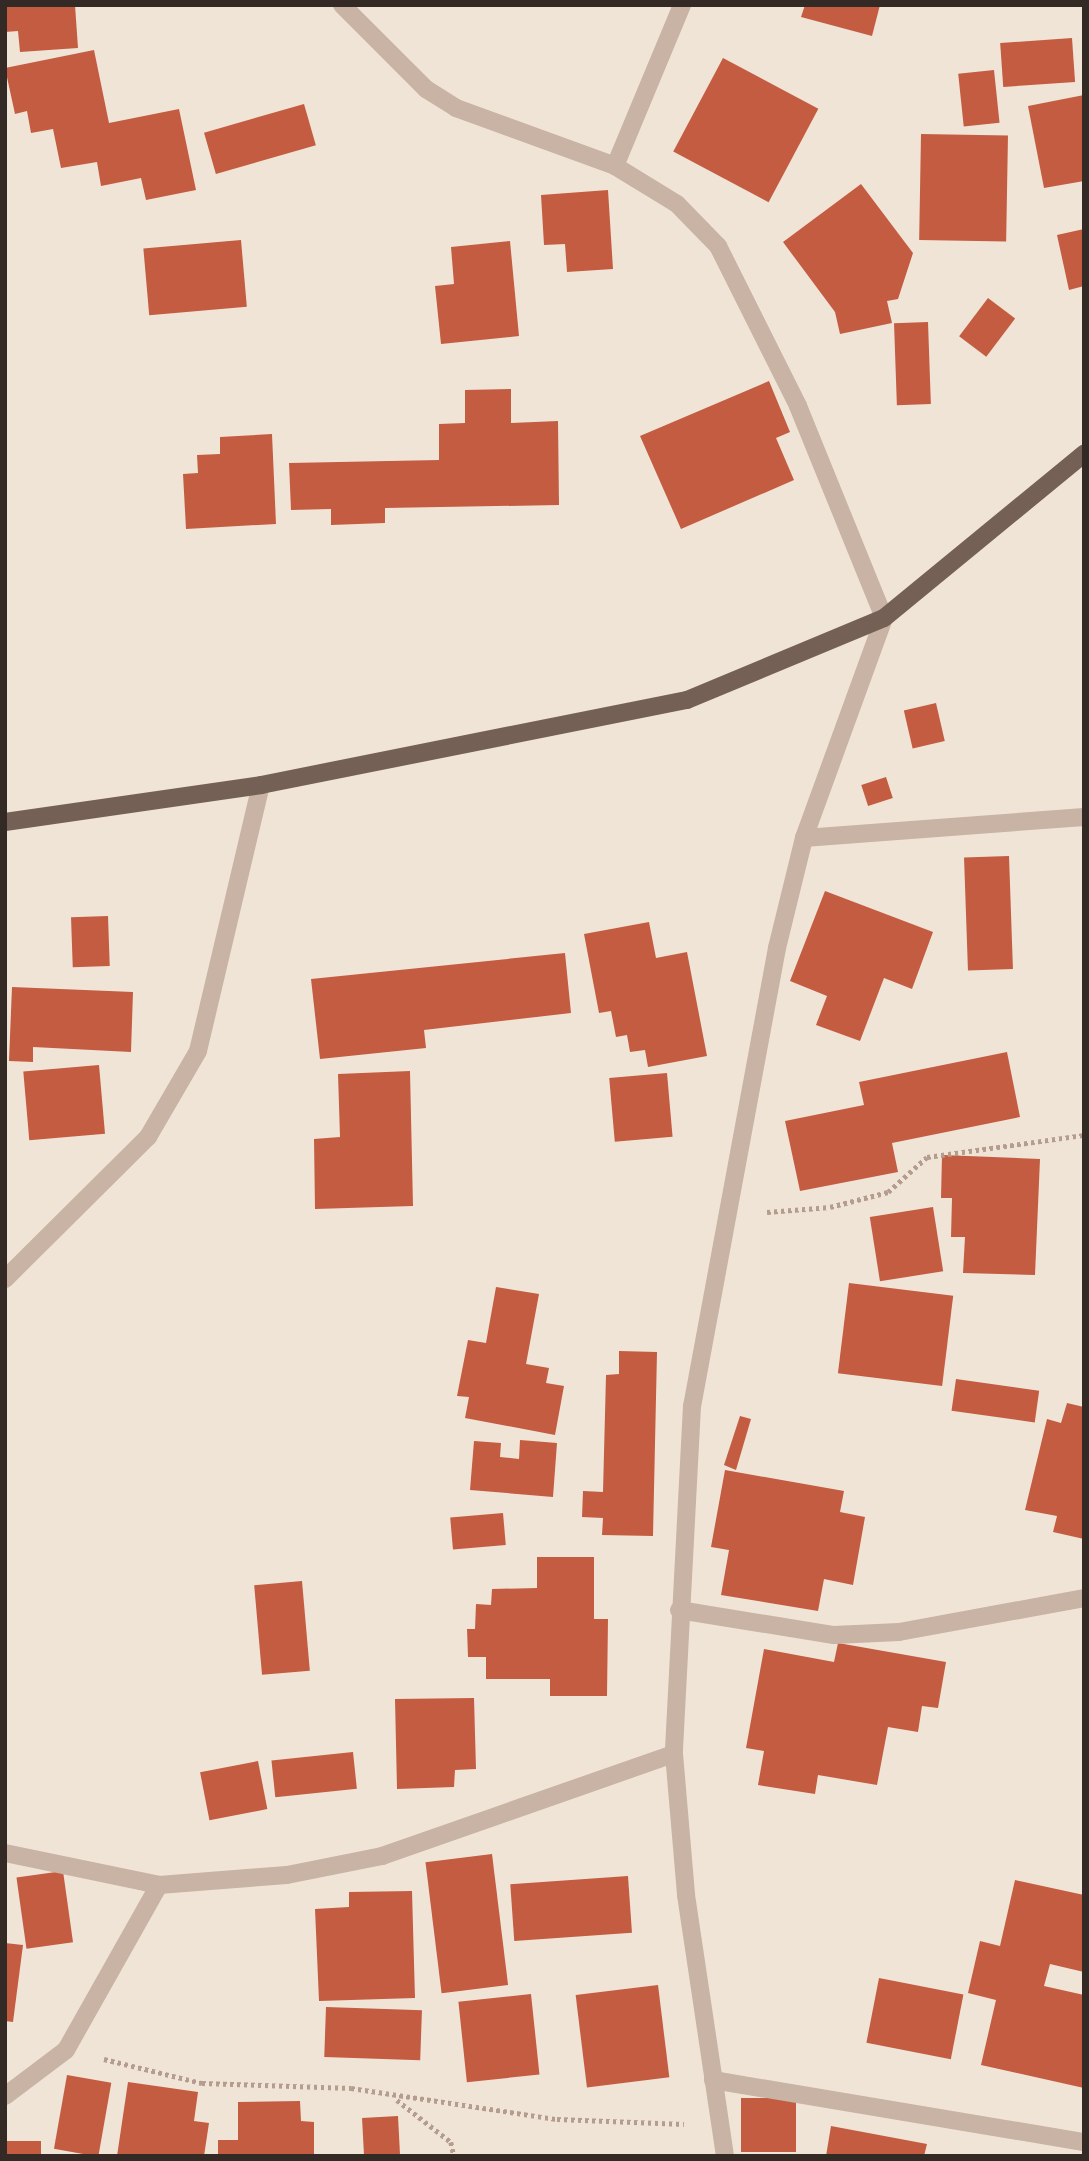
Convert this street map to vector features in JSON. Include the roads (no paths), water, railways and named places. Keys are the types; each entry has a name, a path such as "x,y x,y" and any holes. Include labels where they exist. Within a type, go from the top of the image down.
{"main road":[{"path":"5,821 261,785 687,700 884,618 1084,454"}],"street":[{"path":"342,5 394,62 456,108 615,166 677,204 718,246 798,406 884,618 804,838 727,1215 692,1406 679,1610 674,1754 686,1895 725,2156"},
{"path":"615,166 682,5"},
{"path":"5,1279 148,1137 198,1051 261,785"},
{"path":"804,838 1084,817"},
{"path":"679,1610 834,1635 899,1632 1084,1598"},
{"path":"5,1853 159,1885 287,1875 382,1856 674,1754"},
{"path":"5,2096 66,2050 159,1885"},
{"path":"713,2080 1084,2142"}]}
